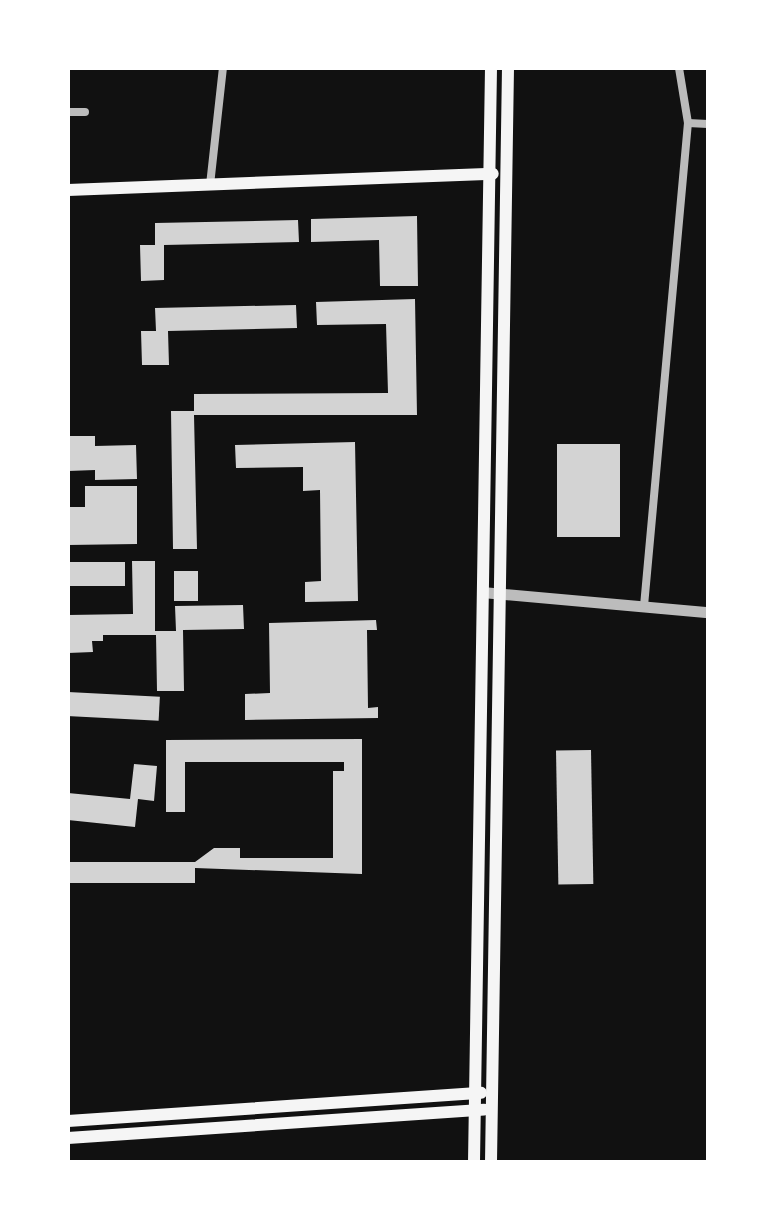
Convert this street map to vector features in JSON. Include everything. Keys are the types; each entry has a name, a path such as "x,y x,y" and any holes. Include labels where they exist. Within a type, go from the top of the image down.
{"main road":[{"path":"474,1162 491,68"},
{"path":"491,1162 508,68"},
{"path":"68,190 504,174"},
{"path":"68,1121 492,1092"},
{"path":"68,1138 492,1109"}],"street":[{"path":"210,185 210,146 223,68"},
{"path":"644,606 688,123 679,68"},
{"path":"68,112 85,112"},
{"path":"688,123 708,124"},
{"path":"482,592 708,612"}],"building":[{"path":"417,216 418,286 380,286 379,240 311,242 311,219"},
{"path":"298,220 299,242 164,245 164,280 141,281 140,245 155,245 155,223"},
{"path":"415,299 417,415 194,415 197,549 173,549 171,411 194,411 194,394 388,393 386,324 317,325 316,302"},
{"path":"296,305 297,328 168,331 169,365 142,365 141,331 156,331 155,308"},
{"path":"68,436 95,436 95,446 136,445 137,479 95,480 95,470 68,471"},
{"path":"355,442 358,601 305,602 305,582 321,581 320,490 303,491 303,467 236,468 235,445"},
{"path":"557,444 620,444 620,537 557,537"},
{"path":"85,486 137,486 137,544 68,545 68,507 85,507"},
{"path":"132,561 155,561 155,631 176,631 175,606 243,605 244,629 183,630 184,691 157,691 156,635 103,635 103,641 92,641 93,652 68,653 68,615 133,614"},
{"path":"68,562 125,562 125,586 68,586"},
{"path":"174,571 198,571 198,601 174,601"},
{"path":"376,620 377,630 367,630 368,708 378,707 378,718 245,720 245,694 270,693 269,623"},
{"path":"68,692 160,697 159,721 68,716"},
{"path":"362,739 362,874 195,868 195,883 68,883 68,862 195,862 214,848 240,848 240,858 333,858 333,771 344,771 344,762 185,762 185,812 166,812 166,740"},
{"path":"591,750 593,884 558,885 556,751"},
{"path":"134,764 157,766 154,801 138,799 135,827 68,820 68,793 130,799"}]}
